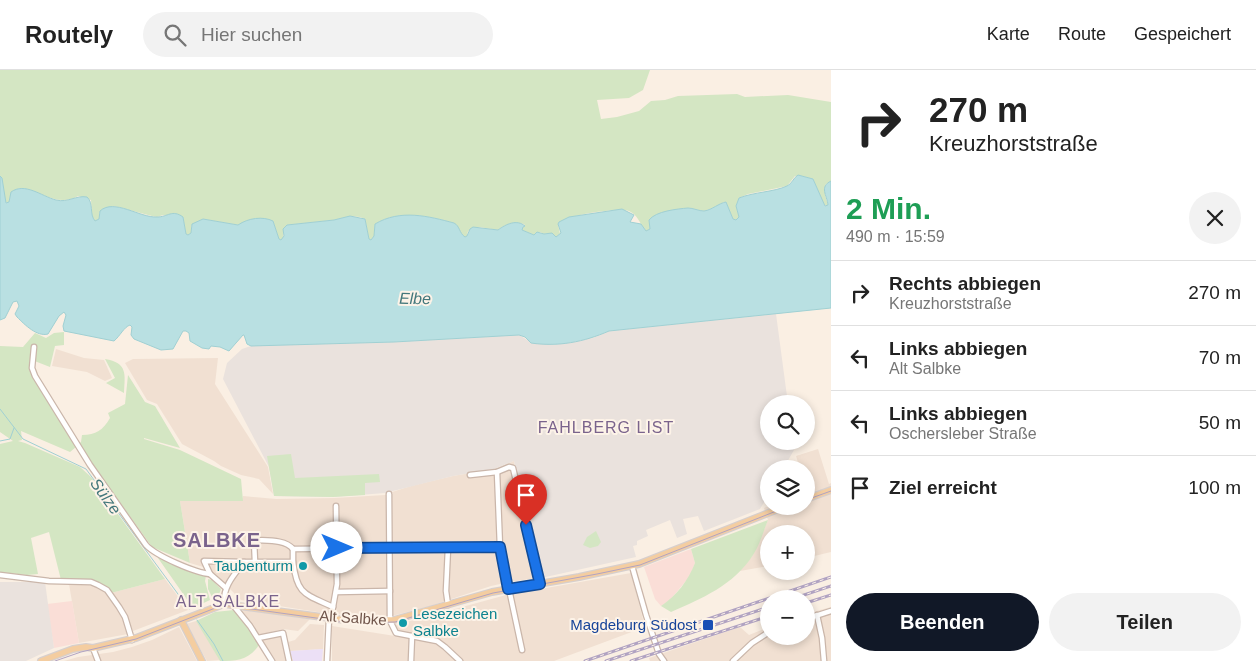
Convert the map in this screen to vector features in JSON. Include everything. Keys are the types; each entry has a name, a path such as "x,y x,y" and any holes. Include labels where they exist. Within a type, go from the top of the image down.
{"main road":[{"path":"815,496 831,490"},
{"name":"Alt Salbke","path":"41,661 72,649 93,648 132,640 224,604 359,621 390,621 508,589 632,566 763,515"},
{"path":"181,620 202,661"}],"street":[{"path":"34,347 32,368 35,376 90,465 146,544 154,551 193,570 210,574"},
{"path":"470,475 497,472 510,467 513,470 540,584"},
{"path":"497,472 500,547 522,650"},
{"path":"389,494 390,621 395,632 439,642 460,661"},
{"path":"327,661 330,618 336,592 336,506"},
{"path":"255,562 254,540 282,543 291,546 293,549 500,547"},
{"path":"448,548 446,591 448,605"},
{"path":"293,549 295,579 298,586 308,595 333,607"},
{"path":"226,588 210,574 204,561 293,562"},
{"path":"224,604 226,588 244,562"},
{"path":"632,566 659,654 664,661"},
{"path":"0,575 98,584 107,590 120,607 132,640"},
{"path":"336,592 390,590"},
{"path":"232,604 258,638 272,661"},
{"path":"824,661 817,615 831,611"},
{"path":"258,638 283,633 289,661"},
{"path":"411,661 412,636"},
{"path":"734,660 760,638"},
{"path":"93,648 98,661"},
{"path":"734,660 739,657 743,660"}],"shaded area":[{"path":"776,314 787,395 760,395 760,450 794,450 788,460 760,460 760,509 704,531 698,516 683,519 687,534 677,538 670,520 646,530 648,536 637,541 637,545 633,546 636,557 541,578 514,461 494,469 453,476 385,493 333,497 274,496 269,467 223,379 227,363 242,349 251,346 394,342 519,335 529,341 554,345 593,338 609,331"},
{"path":"56,349 84,358 104,360 112,378 105,381 87,372 52,366"},
{"path":"218,358 215,384 268,467 273,494 259,479 241,475 221,466 182,444 157,404 147,400 125,363 133,359"},
{"path":"818,449 829,484 831,483 831,552 815,556 815,525 766,525 768,520 766,515 815,515 815,460 797,460 796,456"},
{"path":"514,461 537,578 491,586 430,606 388,617 330,614 241,600 210,569 190,563 180,501 242,501 243,496 276,499 385,495 393,494 392,492 411,486 494,469"},
{"path":"760,538 760,568 740,571 752,556"},
{"path":"691,549 695,563 690,576 670,600 661,606 655,599 644,567"},
{"path":"631,573 645,627 554,661 332,661 332,626 395,636 395,625 506,595"},
{"path":"165,579 188,610 133,631 124,609 111,593"},
{"path":"0,582 45,582 54,648 26,661 0,661"},
{"path":"69,584 92,585 103,589 114,601 123,616 128,634 79,643"},
{"path":"72,601 79,643 54,648 47,604"},
{"path":"831,607 831,661 650,661 649,658 740,627 749,635 760,631 760,645 815,645 815,611"},
{"path":"242,610 310,619 298,631 283,629 259,635"},
{"path":"196,621 220,660 207,661 186,624"},
{"path":"310,624 324,625 323,649 290,651 288,642 295,640"},
{"path":"179,627 197,661 64,661 132,647"},
{"path":"282,635 287,661 274,661 262,639"},
{"path":"323,649 322,661 293,661 290,651"}],"green space":[{"path":"0,70 650,70 643,90 629,98 597,100 601,119 639,111 651,101 665,100 678,96 737,94 745,97 788,95 831,102 831,181 825,185 828,205 824,205 813,179 795,176 787,186 748,194 739,198 736,206 739,217 736,220 733,219 726,202 724,202 704,211 688,208 649,220 650,229 646,231 637,217 629,211 614,210 581,215 563,221 558,224 560,234 555,237 549,233 544,234 540,232 534,235 522,230 525,226 524,224 517,223 507,224 498,230 479,227 468,231 465,237 454,223 414,215 385,219 375,224 374,236 371,240 369,239 365,219 350,216 334,220 287,225 281,240 273,221 238,225 203,219 191,226 191,233 188,235 186,234 183,217 163,215 157,217 114,206 99,213 99,219 95,221 92,217 91,200 78,196 63,200 19,188 10,197 9,202 5,202 0,176"},
{"path":"64,332 64,345 55,346 50,367 32,360 31,370 33,378 76,447 70,452 21,431 22,440 18,441 80,467 91,477 165,579 111,593 104,585 97,582 61,580 49,532 31,538 38,574 27,575 0,572 0,444 13,441 0,432 0,346 23,347 35,333 46,338 54,333"},
{"path":"105,359 118,363 124,370 124,393 106,383 115,378"},
{"path":"128,375 145,402 155,406 180,448 144,439 180,450 241,479 243,501 180,501 190,563 152,547 78,444 81,442 82,435 99,431 110,418 108,413 125,404"},
{"path":"291,454 295,478 379,474 380,482 365,483 365,495 333,497 274,496 267,456"},
{"path":"768,520 766,525 760,525 760,543 745,566 736,575 716,590 671,612 661,606 677,592 689,576 695,563 691,549"},
{"path":"596,531 601,542 598,546 590,548 583,545 587,537"},
{"path":"161,556 206,576 205,581 210,600 193,608 158,558"},
{"path":"208,579 212,580 221,589 218,597 213,599 208,589"},
{"path":"234,610 248,627 259,645 247,657 232,661 220,661 196,621 215,612"}],"water":[{"name":"Elbe","path":"798,175 813,179 825,206 828,205 825,186 831,181 831,308 609,331 580,341 561,344 531,343 525,337 519,335 394,342 251,346 247,344 243,335 229,351 211,346 209,349 202,348 190,341 189,333 186,331 183,331 173,349 161,350 134,339 131,335 132,327 130,325 114,341 64,331 63,326 66,315 64,312 59,316 48,334 40,334 31,330 17,317 15,314 19,306 17,301 13,302 5,318 0,320 0,176 2,178 6,203 9,202 11,192 22,188 60,201 87,197 95,221 99,219 100,211 112,207 120,207 157,217 176,214 183,217 186,234 188,235 191,233 192,224 203,219 238,225 251,219 260,218 273,221 281,240 284,236 283,229 287,225 334,220 350,216 365,219 369,239 371,240 374,236 375,224 385,219 404,215 424,216 454,223 465,237 473,227 498,230 508,224 519,223 525,226 522,230 534,235 537,232 544,234 552,233 556,237 561,233 559,222 569,217 622,209 634,215 630,222 641,224 646,231 650,229 649,220 656,214 688,208 704,211 726,202 733,219 736,220 739,217 736,206 739,198 787,186"}],"waterway":[{"name":"Sülze","path":"0,409 23,439 86,469 189,609"},
{"path":"0,441 10,439 14,428"},
{"name":"Sülze","path":"197,620 214,644 223,661"}],"tram line":[{"path":"815,497 831,491"},
{"path":"55,661 81,652 136,639 223,605 352,623 395,622 493,593 640,565 766,515"}],"railway":[{"path":"585,661 831,577"},
{"path":"815,591 831,586"},
{"path":"815,600 831,595"},
{"path":"606,661 760,610"},
{"path":"631,661 760,619"}],"place":[{"name":"Taubenturm","path":"303,566"},
{"name":"Lesezeichen Salbke","path":"403,623"},
{"name":"Magdeburg Südost","path":"708,625"}],"district":[{"name":"FAHLBERG LIST","path":"606,427"},
{"name":"SALBKE","path":"217,540"},
{"name":"ALT SALBKE","path":"228,601"}],"route":[{"path":"337,548 500,547 508,589 540,584 526,525"}]}
